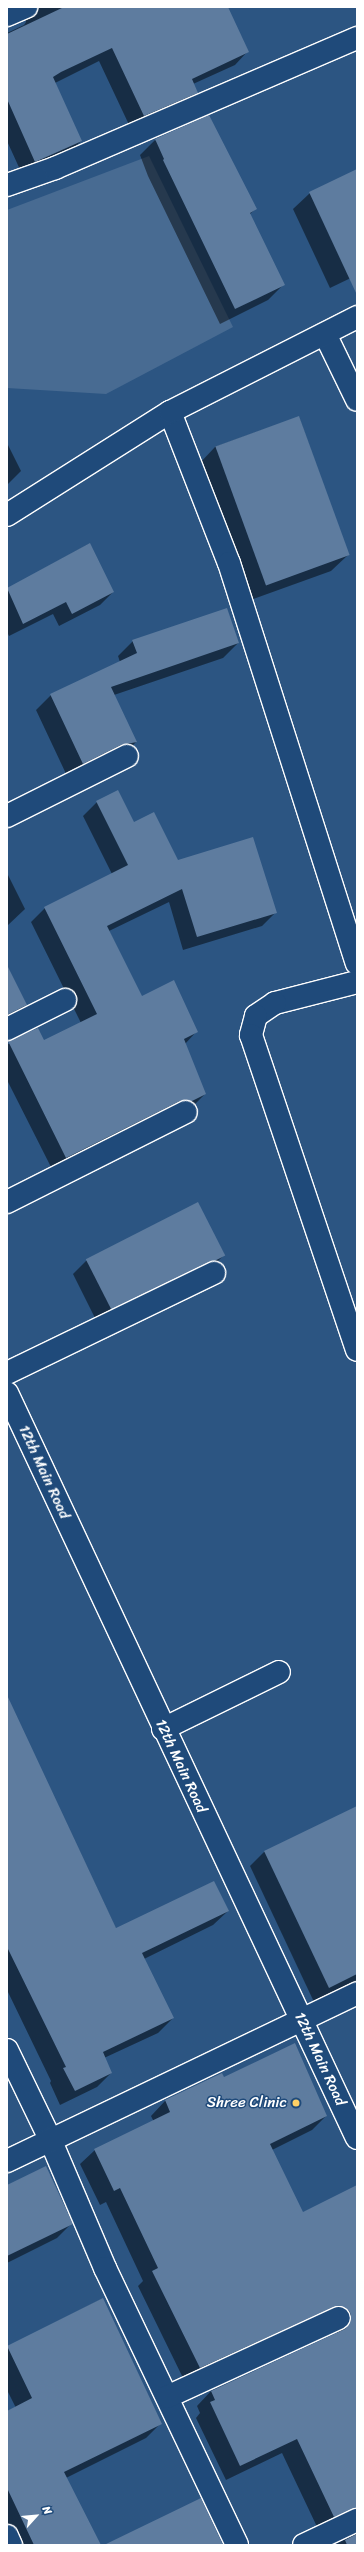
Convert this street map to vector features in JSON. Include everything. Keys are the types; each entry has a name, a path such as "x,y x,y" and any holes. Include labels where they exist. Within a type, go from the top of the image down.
{"street":[{"path":"7,15 26,7"},
{"path":"7,185 55,168 357,38"},
{"path":"7,515 170,412 357,317"},
{"path":"325,334 357,400"},
{"path":"170,412 229,563 357,963"},
{"path":"7,816 127,756"},
{"path":"357,982 275,1003 256,1016 251,1035 357,1350"},
{"path":"7,1029 65,1000"},
{"path":"7,1202 186,1112"},
{"path":"7,1373 214,1273"},
{"name":"12th Main Road","path":"7,1393 163,1729 357,2138"},
{"path":"163,1729 279,1672"},
{"path":"7,2161 357,1993"},
{"path":"7,2050 50,2140 105,2268 237,2545"},
{"path":"167,2397 339,2318"},
{"path":"304,2545 357,2520"},
{"path":"7,2536 11,2545"}],"shaded area":[{"path":"149,156 233,327 106,394 7,388 7,210"}],"building":[{"path":"64,7 228,7 249,52 192,79 198,93 144,116 112,48 61,72 53,77 82,141 35,162 7,99 7,34"},
{"path":"209,115 257,209 250,213 285,285 235,309 163,160 164,159 155,139"},
{"path":"357,169 357,295 309,192"},
{"path":"299,416 350,555 266,586 215,446"},
{"path":"90,543 114,592 72,614 66,602 23,624 7,588"},
{"path":"227,608 239,643 111,687 137,742 121,745 83,764 50,694 137,653 132,640"},
{"path":"118,790 134,822 154,812 178,860 253,837 277,913 197,937 182,889 107,926 142,996 174,980 198,1032 184,1039 206,1094 192,1101 180,1101 66,1158 8,1041 38,1028 44,1040 97,1014 44,907 128,865 96,801"},
{"path":"7,965 27,1005 7,1015"},
{"path":"198,1202 225,1255 113,1313 86,1259"},
{"path":"7,1695 116,1928 214,1881 229,1911 142,1953 174,2018 103,2052 112,2073 75,2091 63,2068 66,2067 7,1947"},
{"path":"357,1806 357,1974 329,1988 264,1851"},
{"path":"295,2043 327,2116 270,2144 303,2212 357,2185 357,2508 334,2517 297,2439 240,2466 210,2402 215,2400 211,2391 345,2329 351,2320 350,2312 341,2306 334,2307 200,2368 152,2271 158,2268 120,2188 114,2191 94,2149 170,2112 165,2100 222,2073 224,2077"},
{"path":"46,2166 73,2224 7,2256 7,2185"},
{"path":"103,2298 162,2424 64,2472 101,2545 34,2545 7,2488 7,2411 32,2398 7,2346"},
{"path":"201,2498 223,2545 104,2545"},
{"path":"357,2534 357,2545 347,2545 345,2540"}],"place":[{"name":"Shree Clinic","path":"296,2103"}]}
